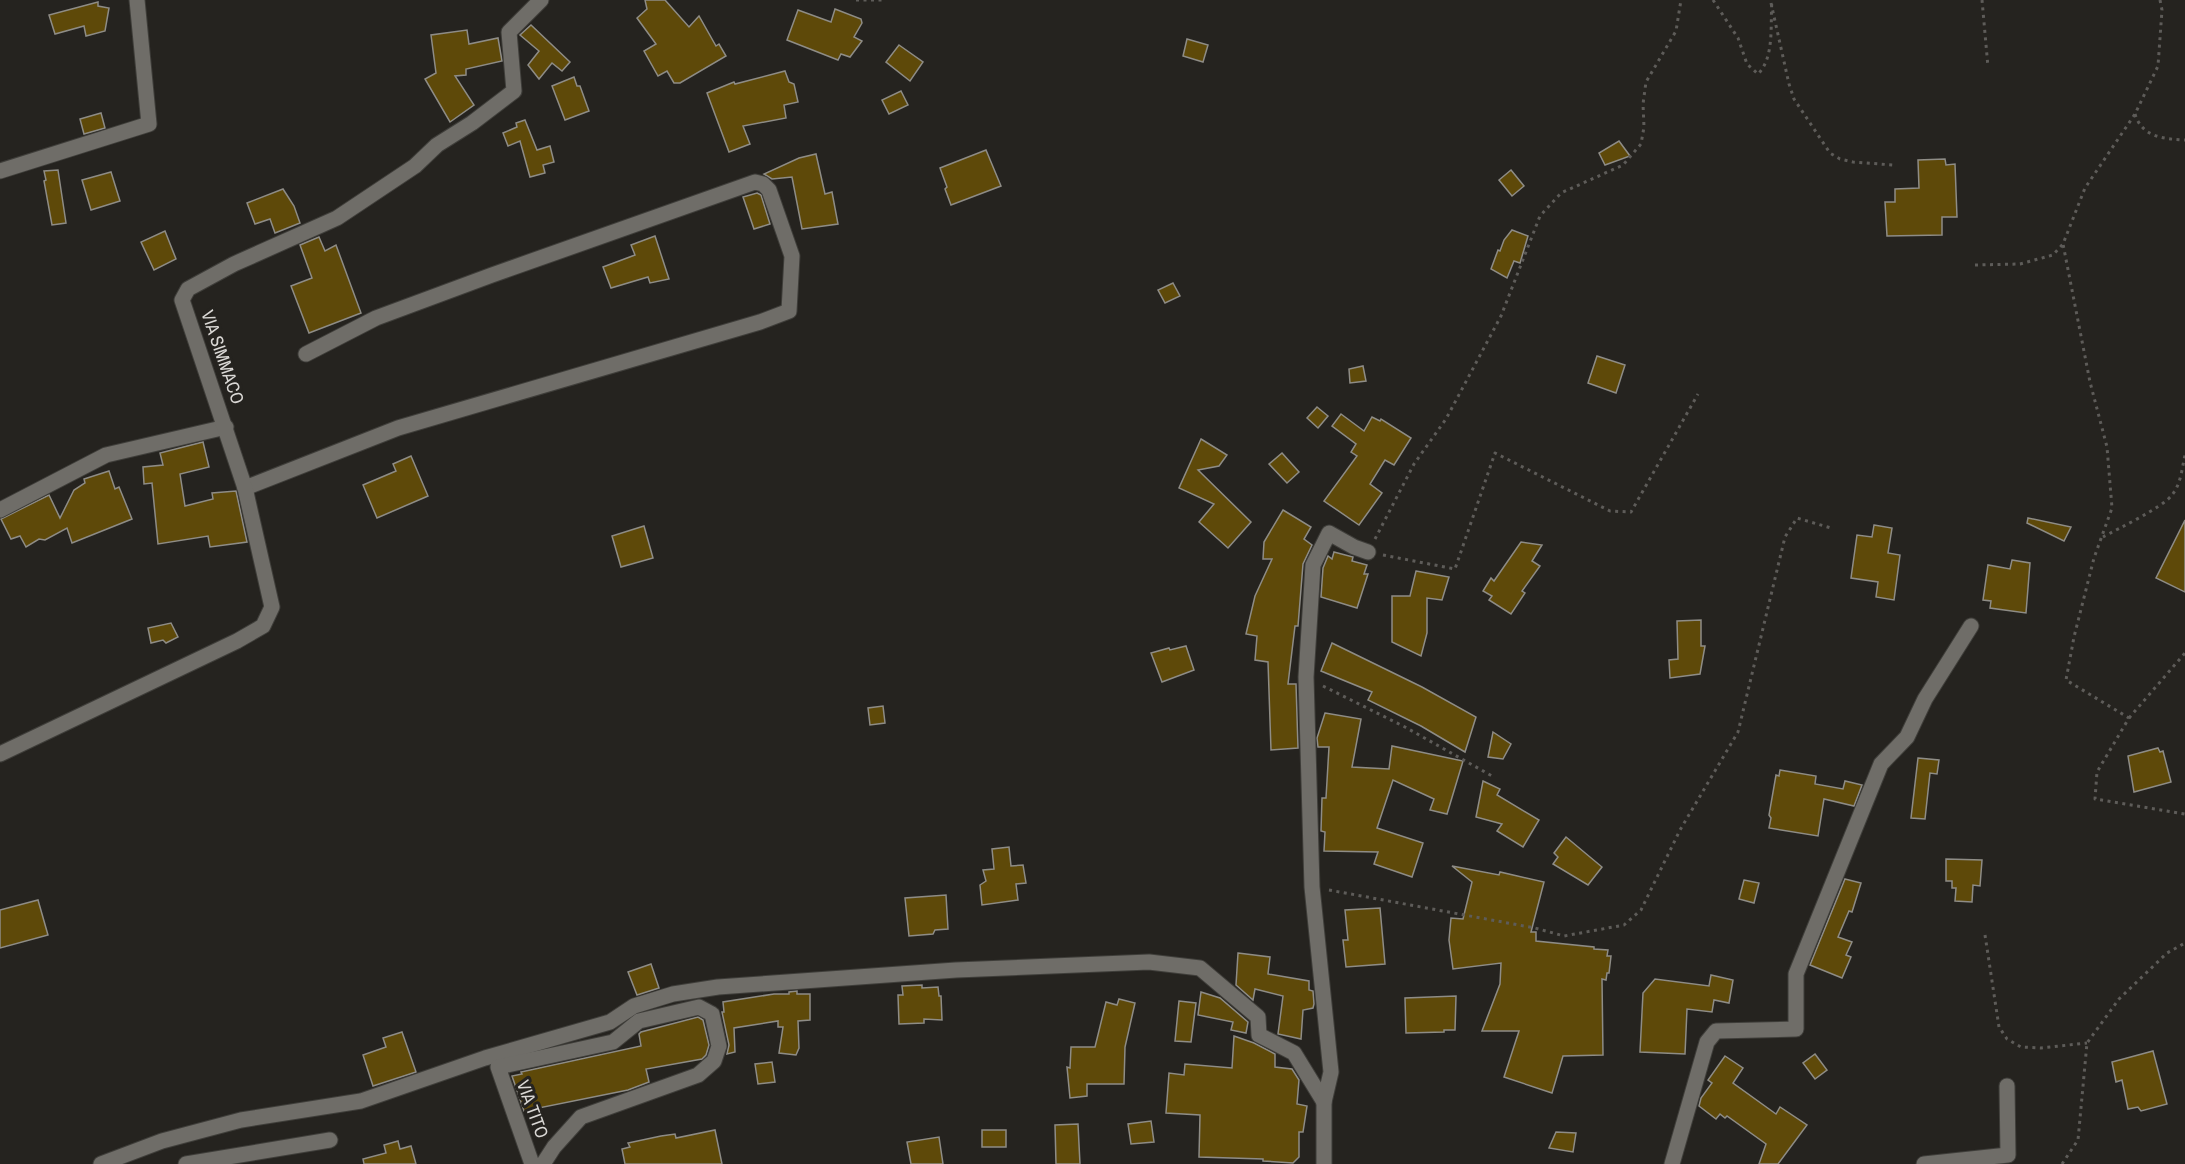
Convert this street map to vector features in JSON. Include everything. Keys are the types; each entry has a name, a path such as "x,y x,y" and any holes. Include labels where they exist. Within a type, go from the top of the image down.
{"street":[{"path":"0,171 148,124 137,0"},
{"name":"VIA SIMMACO","path":"0,754 263,626 272,607 245,488 182,300 188,289 234,264 336,218 415,166 437,145 472,123 514,91 513,57 509,32 542,0"},
{"path":"245,488 398,428 760,322 789,311 792,256 769,190 763,184 755,182 387,314 306,354"},
{"path":"0,510 106,455 226,427"},
{"path":"1324,1164 1324,1102 1331,1072 1312,887 1306,677 1313,565 1329,533 1368,552"},
{"path":"1672,1164 1707,1042 1716,1031 1796,1029 1796,974 1881,764 1907,737 1924,699 1971,626"},
{"path":"101,1164 162,1141 241,1120 361,1101 485,1058 610,1022 634,1006 673,994 718,987 956,970 1149,962 1200,968 1258,1017 1259,1035 1294,1053 1324,1102"},
{"name":"VIA TITO","path":"532,1164 498,1067 613,1042 639,1021 699,1007 712,1014 719,1046 714,1061 698,1075 581,1117 554,1147 543,1164"},
{"path":"1924,1164 2008,1155 2007,1086"},
{"path":"186,1164 330,1140"}],"path":[{"path":"856,0 882,0"},
{"path":"1681,0 1676,31 1646,82 1641,144 1623,165 1561,193 1540,216 1501,316 1446,420 1414,464 1368,552 1455,569 1495,453 1610,511 1631,512 1698,394"},
{"path":"1713,0 1738,38 1747,64 1758,74 1766,66 1771,2"},
{"path":"1982,0 1988,67"},
{"path":"1975,264 2020,264 2053,255 2062,244 2085,188 2135,114 2158,66 2162,10 2160,0"},
{"path":"1771,2 1794,99 1830,153 1840,159 1853,162 1893,165"},
{"path":"2135,114 2139,126 2145,131 2162,138 2185,140"},
{"path":"2062,244 2107,447 2112,508 2101,538 2074,637 2066,680 2129,718"},
{"path":"2101,538 2156,508 2172,496 2180,480 2185,455"},
{"path":"1312,887 1535,928 1564,936 1624,925 1641,910 1680,830 1738,732 1785,537 1791,525 1797,518 1831,528"},
{"path":"2185,653 2129,718 2097,772 2095,799 2185,814"},
{"path":"1306,677 1405,727 1492,776"},
{"path":"1985,935 1999,1027 2007,1039 2021,1047 2041,1048 2087,1043"},
{"path":"2062,1164 2079,1140 2087,1043 2119,999 2167,953 2185,943"}],"building":[{"path":"645,0 665,0 689,27 699,16 716,46 719,44 726,56 680,83 674,83 667,71 658,76 644,51 656,44 637,18 647,9"},
{"path":"98,2 98,6 109,8 105,31 86,36 84,26 55,34 49,15"},
{"path":"835,9 861,19 862,23 854,37 862,41 850,57 841,54 838,60 787,40 798,10 831,22"},
{"path":"531,25 570,62 562,71 552,63 539,79 528,65 539,51 520,35"},
{"path":"467,30 469,44 498,38 502,61 466,69 466,75 455,76 474,105 450,122 425,79 436,73 431,35"},
{"path":"1187,39 1208,45 1203,62 1183,56"},
{"path":"899,45 923,62 910,81 886,62"},
{"path":"785,71 789,82 794,84 798,102 784,105 786,118 743,126 750,144 729,152 707,93 734,82 735,84"},
{"path":"574,77 577,86 580,86 589,111 565,120 552,86"},
{"path":"901,91 908,105 889,114 882,100"},
{"path":"101,113 105,128 84,134 80,119"},
{"path":"525,120 537,150 550,146 554,162 543,165 545,173 530,177 520,141 508,146 503,133 517,127 516,123"},
{"path":"1619,141 1630,156 1605,165 1599,153"},
{"path":"986,150 1001,186 951,205 940,168"},
{"path":"816,154 825,194 832,192 838,224 802,229 792,177 772,179 764,174 799,158"},
{"path":"1945,159 1946,165 1955,164 1957,217 1942,217 1942,235 1887,236 1885,202 1895,202 1895,189 1919,188 1918,160"},
{"path":"58,170 66,223 52,225 44,171"},
{"path":"1511,170 1524,186 1512,196 1499,180"},
{"path":"111,172 120,201 91,210 82,180"},
{"path":"283,189 294,206 300,223 275,233 270,219 255,224 247,203"},
{"path":"757,193 761,195 770,224 754,229 743,197"},
{"path":"1512,230 1528,236 1520,263 1514,261 1507,278 1491,269 1498,250 1500,251 1504,240"},
{"path":"165,231 176,259 154,270 141,242"},
{"path":"655,236 669,279 650,283 648,277 611,288 603,267 635,255 631,245"},
{"path":"319,237 325,251 336,245 361,313 309,333 291,286 312,278 300,245"},
{"path":"1173,283 1180,296 1165,303 1158,290"},
{"path":"1597,356 1625,365 1616,393 1588,383"},
{"path":"1363,366 1366,381 1350,383 1349,369"},
{"path":"1317,407 1328,416 1318,428 1307,418"},
{"path":"1341,414 1364,431 1372,417 1380,421 1381,419 1411,438 1394,465 1385,460 1370,484 1382,493 1359,525 1324,501 1357,456 1351,452 1356,444 1332,426"},
{"path":"1201,439 1227,455 1219,466 1198,470 1251,522 1228,548 1199,522 1214,504 1179,488"},
{"path":"203,442 209,467 180,474 185,506 213,499 212,493 236,491 247,542 210,547 208,536 158,544 152,483 144,484 143,467 163,465 160,453"},
{"path":"1282,453 1299,472 1287,483 1269,464"},
{"path":"411,456 428,496 377,518 363,485 396,471 393,464"},
{"path":"109,471 115,489 119,487 132,519 72,543 67,528 26,547 20,536 11,539 1,519 49,495 60,518 74,490 85,483 84,479"},
{"path":"1283,510 1311,527 1304,539 1312,545 1303,564 1298,626 1295,626 1288,684 1296,684 1298,748 1271,750 1268,662 1255,660 1257,636 1246,634 1255,596 1272,559 1263,559 1264,542"},
{"path":"2028,518 2071,527 2064,541 2027,523"},
{"path":"2185,520 2185,592 2156,578"},
{"path":"1874,525 1892,528 1888,553 1900,555 1894,600 1876,597 1878,582 1851,578 1857,535 1872,537"},
{"path":"644,526 653,558 621,567 612,536"},
{"path":"1521,542 1542,545 1532,561 1540,566 1522,591 1525,593 1511,614 1489,600 1492,596 1483,591 1491,578 1494,581"},
{"path":"1334,552 1353,557 1352,561 1367,565 1364,574 1368,574 1357,608 1321,597 1323,568 1328,556 1332,559"},
{"path":"2012,560 2030,563 2026,613 1990,608 1991,601 1983,600 1988,565 2010,569"},
{"path":"1416,571 1449,577 1442,600 1427,598 1427,633 1421,656 1392,642 1392,596 1410,596"},
{"path":"1701,620 1701,646 1705,646 1700,674 1670,678 1669,660 1678,659 1677,621"},
{"path":"171,623 178,637 166,643 163,640 151,643 148,628"},
{"path":"1332,643 1422,687 1476,717 1465,752 1421,726 1368,700 1372,692 1321,671"},
{"path":"1186,646 1194,670 1162,682 1151,653"},
{"path":"883,706 885,723 870,725 868,708"},
{"path":"1325,713 1361,719 1352,767 1389,769 1392,746 1463,761 1447,814 1430,810 1434,799 1393,780 1377,828 1423,843 1412,877 1374,864 1378,852 1324,851 1325,832 1321,831 1322,798 1326,798 1329,747 1318,747 1317,738"},
{"path":"1493,732 1511,744 1503,759 1488,757"},
{"path":"2158,748 2160,752 2163,751 2171,782 2134,792 2128,756"},
{"path":"1918,758 1939,760 1937,774 1930,773 1925,819 1911,818"},
{"path":"1780,770 1816,776 1815,784 1843,789 1845,781 1862,785 1854,806 1824,799 1818,836 1769,828 1776,775 1779,776"},
{"path":"1483,781 1500,789 1497,795 1539,820 1523,847 1497,831 1502,824 1476,817"},
{"path":"1566,837 1602,867 1588,885 1553,864 1558,857 1554,853"},
{"path":"1009,847 1011,866 1023,865 1026,883 1016,884 1018,900 982,905 980,885 986,881 983,870 994,869 992,849"},
{"path":"1946,859 1982,860 1980,886 1973,885 1972,902 1955,901 1956,888 1952,888 1952,881 1946,881"},
{"path":"1452,866 1499,875 1500,872 1544,882 1531,932 1536,932 1536,941 1594,947 1594,949 1608,950 1607,956 1611,956 1609,973 1607,973 1606,980 1602,979 1603,1055 1563,1056 1552,1093 1504,1077 1519,1031 1482,1031 1500,984 1501,963 1453,969 1449,940 1451,918 1463,919 1472,882"},
{"path":"1845,879 1861,883 1852,912 1849,911 1838,937 1852,942 1846,955 1851,957 1842,978 1810,965"},
{"path":"1744,880 1759,883 1754,903 1739,899"},
{"path":"946,895 948,929 935,930 933,934 909,936 905,898"},
{"path":"38,900 48,935 0,948 0,910"},
{"path":"1380,908 1385,964 1346,967 1343,940 1348,940 1345,910"},
{"path":"1238,953 1270,957 1268,974 1309,981 1309,990 1313,991 1314,1004 1313,1008 1303,1010 1301,1039 1278,1034 1283,996 1255,989 1253,1000 1236,985"},
{"path":"651,964 659,988 637,995 628,972"},
{"path":"1711,975 1733,980 1729,1003 1714,1000 1712,1012 1687,1009 1685,1054 1640,1052 1643,993 1655,979 1709,986"},
{"path":"922,985 922,988 938,987 939,996 941,996 942,1020 924,1019 924,1023 899,1024 898,995 903,995 902,986"},
{"path":"797,991 797,994 810,994 810,1020 798,1021 799,1048 796,1055 779,1053 783,1027 778,1027 778,1021 734,1028 735,1052 727,1054 729,1045 722,1012 724,1012 723,1002"},
{"path":"1201,992 1220,998 1248,1022 1246,1033 1231,1030 1233,1022 1198,1015"},
{"path":"1456,996 1455,1030 1406,1033 1405,998"},
{"path":"1119,999 1135,1003 1125,1047 1124,1084 1087,1084 1087,1096 1070,1098 1067,1067 1070,1068 1071,1047 1095,1047 1106,1002 1117,1005"},
{"path":"1179,1001 1196,1003 1191,1042 1175,1041"},
{"path":"698,1017 703,1020 709,1045 702,1059 646,1069 649,1082 628,1090 524,1111 512,1076 522,1074 521,1072 641,1046 639,1034 641,1032"},
{"path":"402,1032 416,1072 373,1086 363,1055 386,1047 383,1038"},
{"path":"1234,1036 1275,1054 1275,1067 1292,1069 1299,1080 1297,1104 1307,1106 1303,1132 1299,1132 1299,1157 1293,1163 1263,1161 1263,1159 1199,1157 1200,1115 1166,1113 1169,1073 1184,1075 1185,1064 1232,1068"},
{"path":"2153,1051 2167,1104 2141,1111 2138,1107 2128,1109 2122,1080 2116,1082 2112,1062"},
{"path":"1815,1054 1827,1070 1815,1079 1803,1063"},
{"path":"1725,1056 1743,1068 1733,1083 1776,1114 1780,1107 1807,1125 1778,1164 1759,1164 1766,1144 1727,1116 1725,1118 1720,1114 1716,1119 1699,1106 1701,1098 1712,1083 1708,1080"},
{"path":"772,1062 775,1082 758,1084 755,1064"},
{"path":"1151,1121 1154,1142 1131,1144 1128,1124"},
{"path":"1078,1124 1080,1164 1056,1164 1055,1125"},
{"path":"715,1130 722,1164 625,1164 622,1149 630,1147 628,1143 675,1134 676,1138"},
{"path":"982,1130 1006,1130 1006,1147 982,1147"},
{"path":"1556,1132 1576,1133 1573,1152 1549,1148"},
{"path":"939,1137 943,1164 911,1164 907,1142"},
{"path":"398,1141 400,1149 411,1146 416,1164 364,1164 363,1159 386,1153 384,1145"}]}
